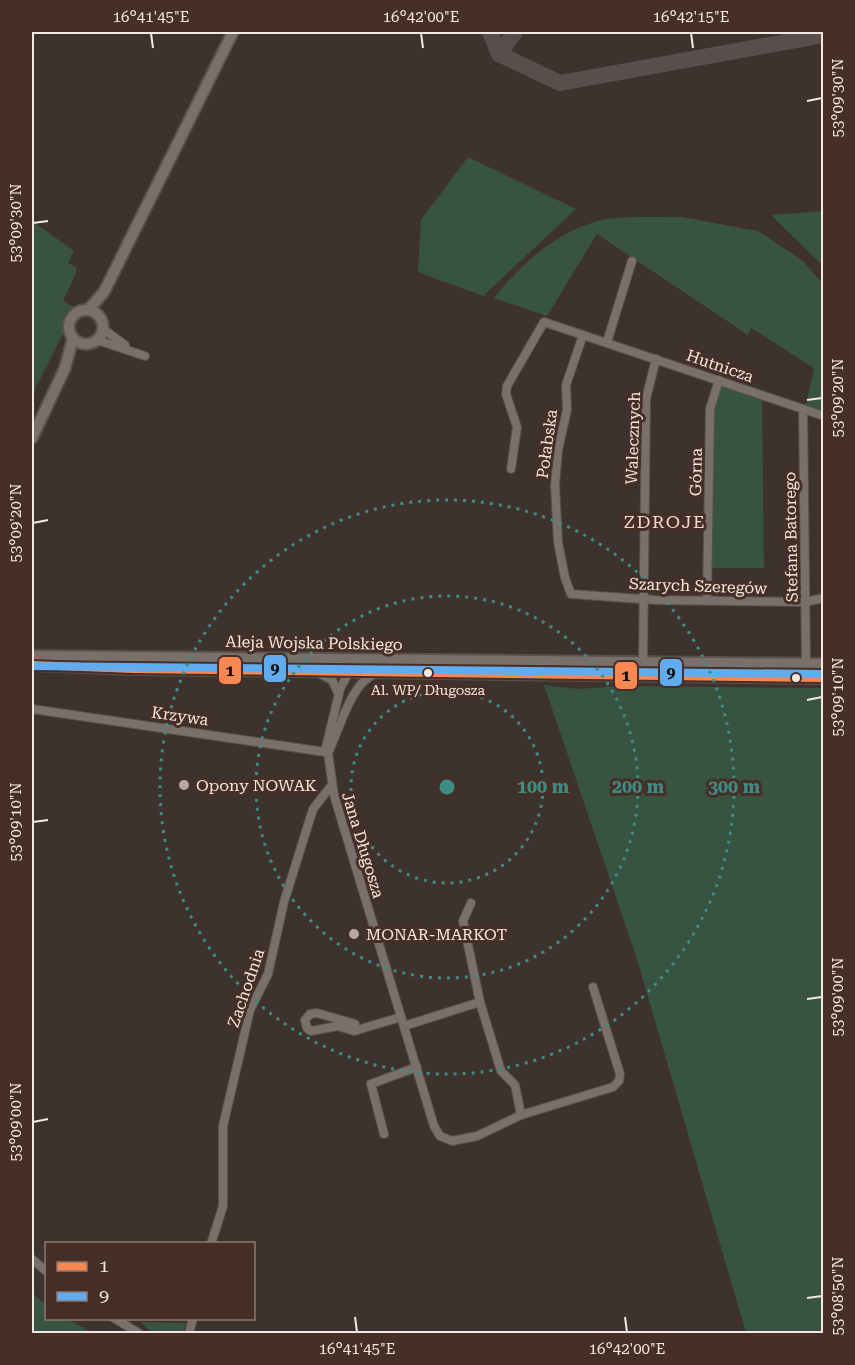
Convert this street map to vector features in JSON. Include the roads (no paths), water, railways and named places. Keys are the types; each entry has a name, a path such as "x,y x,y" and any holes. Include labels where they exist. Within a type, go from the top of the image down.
{"main road":[{"path":"66,368 86,344 97,340 103,329 99,316 104,292 233,32"},
{"path":"32,438 66,368 73,338 69,329 72,318 88,310 104,292"},
{"path":"88,310 99,316"},
{"path":"73,338 86,344"},
{"name":"Aleja Wojska Polskiego","path":"32,656 824,664"},
{"path":"247,671 248,657"},
{"path":"596,675 597,662"},
{"name":"Aleja Wojska Polskiego","path":"32,665 247,671 824,678"}],"street":[{"path":"607,342 632,261"},
{"name":"Hutnicza","path":"511,469 517,427 506,394 507,386 544,322 824,416"},
{"path":"103,329 131,349"},
{"name":"Połabska","path":"571,594 565,578 558,542 555,485 558,450 567,410 566,385 583,335"},
{"path":"97,340 131,349 146,356"},
{"name":"Walecznych","path":"643,662 646,399 656,359"},
{"name":"Górna","path":"707,601 710,409 719,380"},
{"name":"Stefana Batorego","path":"803,409 806,664"},
{"name":"Szarych Szeregów","path":"571,594 707,601 805,602 824,598"},
{"path":"349,659 349,672 355,690"},
{"path":"314,672 329,678 339,693"},
{"path":"327,752 339,693 349,672"},
{"path":"327,752 355,690 369,676 382,673"},
{"name":"Krzywa","path":"32,709 327,752"},
{"name":"Jana Długosza","path":"327,752 331,786 401,1017 437,1120 440,1136 457,1140 477,1136 521,1115 613,1087 619,1081 620,1074 593,987"},
{"name":"Zachodnia","path":"212,1242 223,1206 223,1126 250,1010 268,974 285,902 313,809 331,786"},
{"path":"471,903 463,921 480,1002 501,1071 515,1085 521,1115"},
{"path":"404,1026 480,1002"},
{"path":"354,1031 355,1024 317,1013 310,1014 305,1020 307,1028 311,1031 338,1026 354,1031 401,1017"},
{"path":"384,1134 371,1084 417,1067"},
{"path":"32,1259 45,1270"},
{"path":"117,1320 140,1334"}],"place":[{"name":"Al. WP/ Długosza","path":"428,673"},
{"name":"Opony NOWAK","path":"184,785"},
{"name":"MONAR-MARKOT","path":"354,934"}],"district":[{"name":"ZDROJE","path":"665,521"}]}
